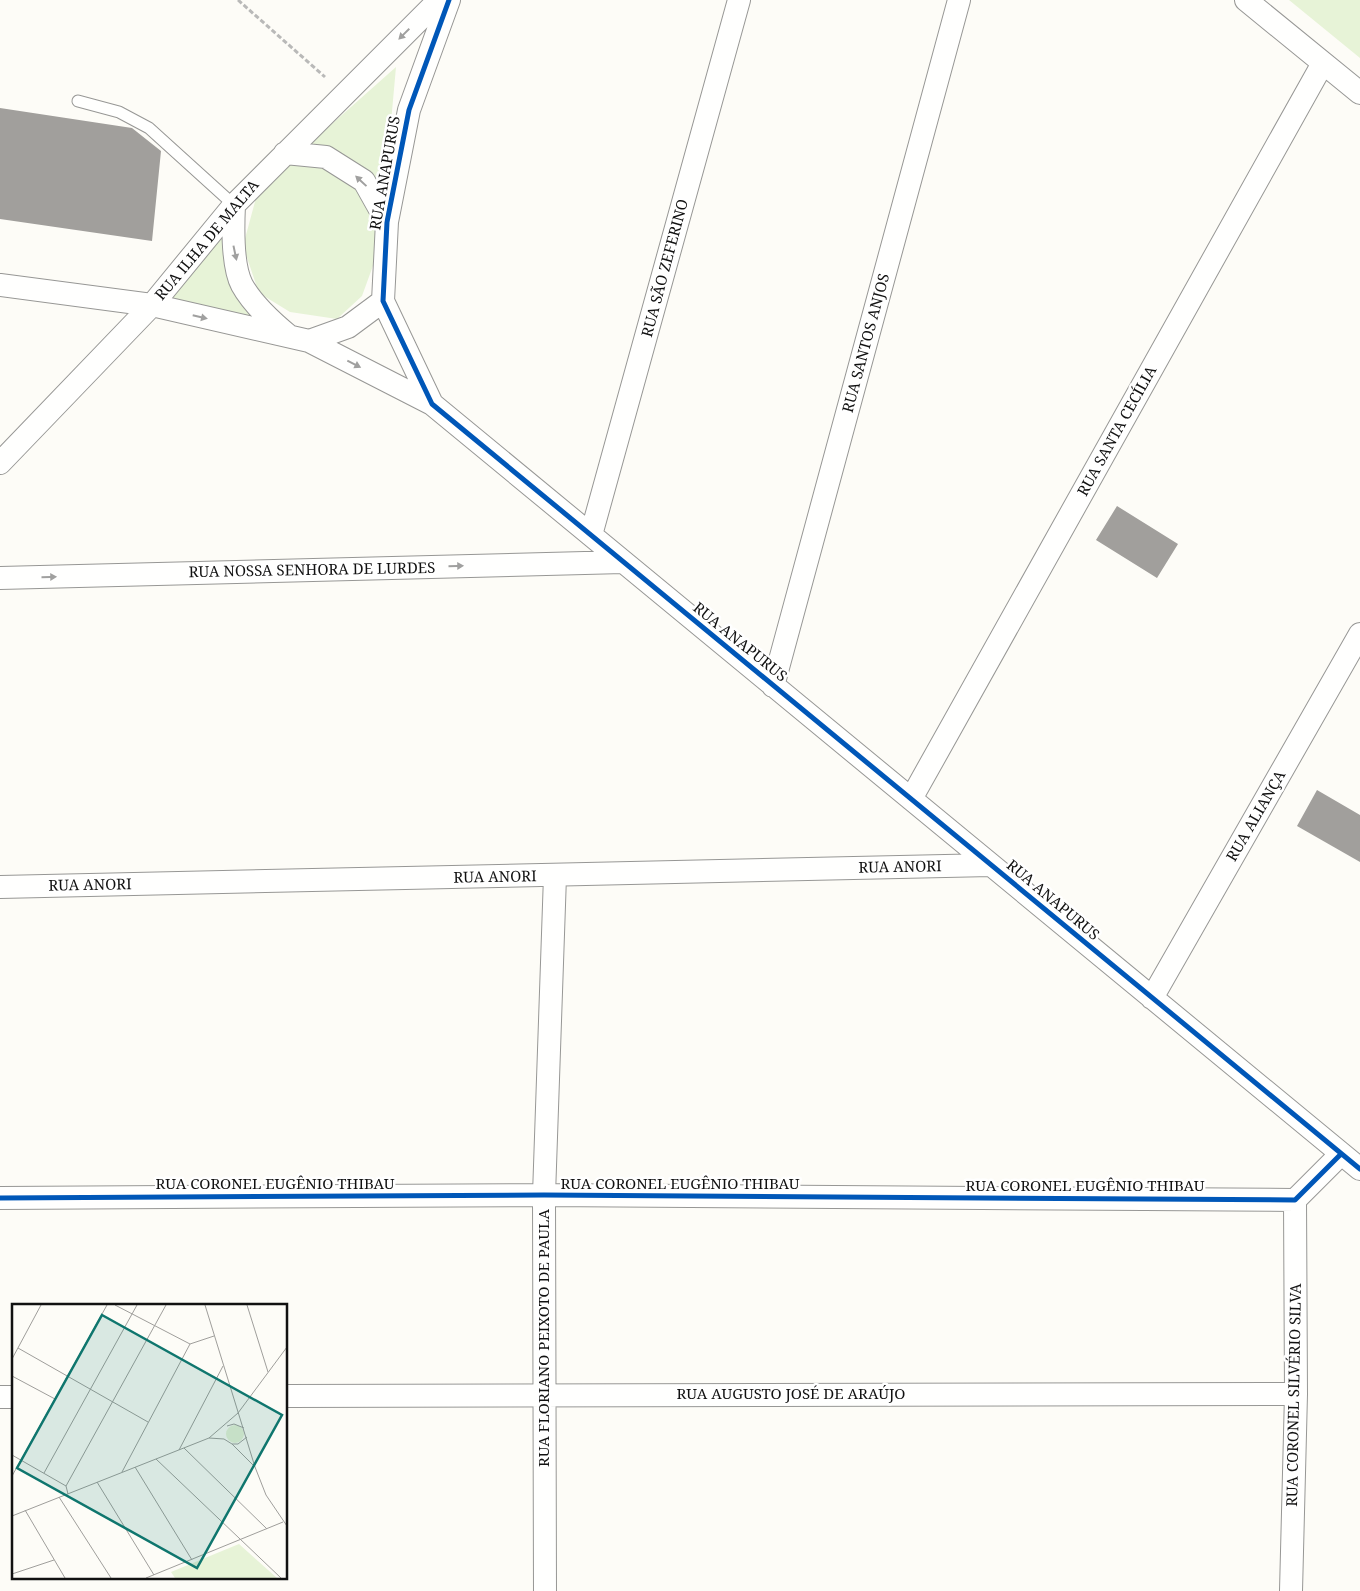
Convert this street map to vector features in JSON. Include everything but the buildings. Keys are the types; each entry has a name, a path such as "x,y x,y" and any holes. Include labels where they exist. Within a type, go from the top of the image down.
{"street":[{"name":"RUA ILHA DE MALTA","path":"0,463 152,306 234,204 439,0"},
{"name":"RUA ANAPURUS","path":"449,0 409,110 387,222 383,301 432,404 1360,1169"},
{"name":"RUA SÃO ZEFERINO","path":"591,535 739,0"},
{"name":"RUA SANTOS ANJOS","path":"773,686 959,0"},
{"path":"1246,0 1360,93"},
{"name":"RUA SANTA CECÍLIA","path":"911,799 1323,63"},
{"path":"285,153 326,157 364,181 387,222"},
{"path":"234,204 232,240 242,284 269,319 300,340 432,404"},
{"path":"0,284 152,306 300,340 348,327 383,301"},
{"name":"RUA NOSSA SENHORA DE LURDES","path":"0,578 623,562"},
{"name":"RUA ALIANÇA","path":"1152,998 1360,634"},
{"name":"RUA ANORI","path":"0,887 990,865"},
{"name":"RUA FLORIANO PEIXOTO DE PAULA","path":"545,1591 544,1195 555,876"},
{"path":"1295,1200 1341,1154"},
{"name":"RUA CORONEL EUGÊNIO THIBAU","path":"0,1198 544,1195 1295,1200"},
{"name":"RUA CORONEL SILVÉRIO SILVA","path":"1291,1591 1296,1394 1295,1200"},
{"name":"RUA AUGUSTO JOSÉ DE ARAÚJO","path":"288,1396 1296,1394"}],"lane":[{"path":"78,101 119,112 149,128 234,204"}],"path":[{"path":"238,0 344,94"}],"green space":[{"path":"1289,0 1360,0 1360,58"},
{"path":"396,67 385,189 368,171 307,146"},
{"path":"290,160 319,165 350,181 374,216 378,252 362,296 337,319 290,312 259,293 243,246 256,198"},
{"path":"225,228 255,316 159,307"}],"cycle path":[{"path":"449,0 409,110 387,222 383,301 432,404 1360,1169"},
{"path":"0,1198 544,1195 1295,1200 1341,1154"}]}
